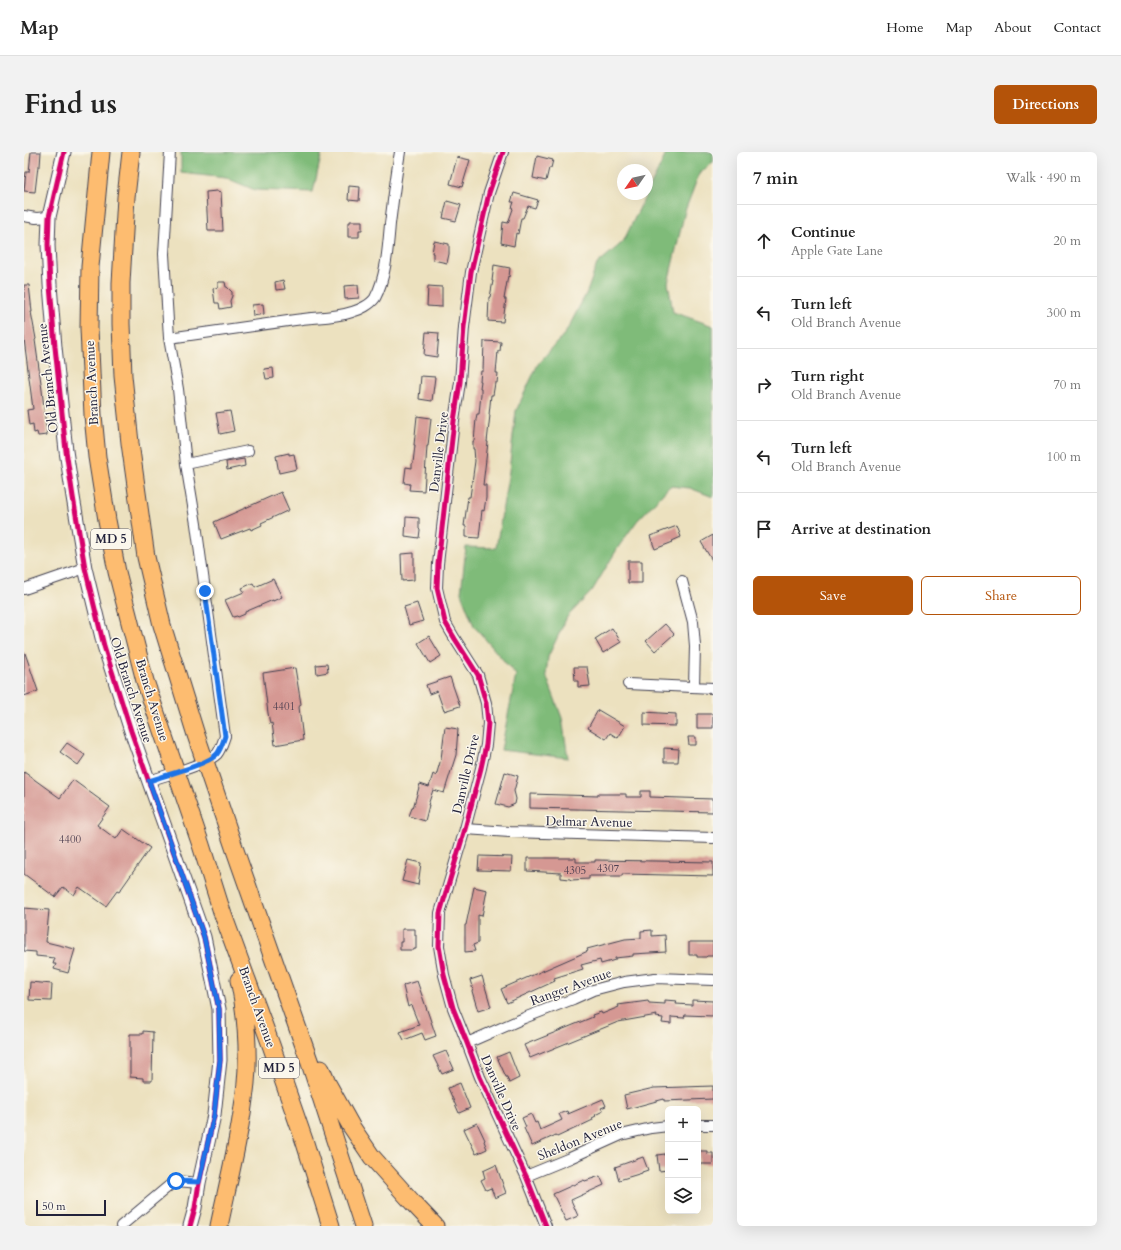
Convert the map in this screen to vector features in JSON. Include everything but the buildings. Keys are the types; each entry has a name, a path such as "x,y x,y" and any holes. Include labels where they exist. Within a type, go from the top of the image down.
{"highway":[{"name":"Branch Avenue","path":"101,152 90,266 89,328 93,415 97,457 117,572 145,681 201,845 222,912 305,1142 331,1226"},
{"name":"MD 5","path":"131,152 126,197 121,283 121,324 123,376 130,443 146,557 162,625 205,762 310,1063 363,1226"},
{"path":"219,1226 235,1149 246,1082 247,1062 242,992 222,912"},
{"path":"275,961 327,1083 351,1126 372,1157 435,1226"}],"street":[{"name":"Old Branch Avenue","path":"64,152 49,217 48,245 55,347 67,458 85,568 104,646 131,730 204,937 219,1009 220,1060 214,1115 190,1226"},
{"path":"149,781 205,762 216,754 225,736 196,524 186,464 183,426 170,338 164,254 170,152"},
{"path":"170,338 346,314 355,312 374,299 383,277 400,152"},
{"name":"Danville Drive","path":"503,152 489,193 471,272 464,327 460,382 454,421 438,564 438,588 446,622 478,675 486,703 488,723 486,745 465,829 440,913 439,946 444,975 453,1008 480,1077 526,1176 546,1226"},
{"path":"24,216 36,218 49,217"},
{"path":"186,464 248,451"},
{"path":"24,589 85,568"},
{"path":"682,581 693,622 695,646 694,687"},
{"path":"628,684 713,688"},
{"name":"Delmar Avenue","path":"465,829 510,832 713,838"},
{"name":"Ranger Avenue","path":"467,1043 593,990 624,982 655,978 713,980"},
{"path":"701,1125 713,1125"},
{"name":"Sheldon Avenue","path":"526,1176 621,1135 665,1126"},
{"path":"121,1226 176,1181 199,1182"}],"green space":[{"path":"181,152 322,152 313,192 255,190 226,178 181,173"},
{"path":"667,152 713,152 713,162 699,174 685,211 668,283 673,312 713,326 713,497 690,488 670,486 637,521 619,546 592,591 567,617 548,657 546,675 562,718 568,758 501,750 516,675 474,626 461,593 466,547 496,548 509,471 516,411 538,364 566,332 587,292 597,264 623,242 644,200 653,200 653,181"}],"cycle path":[{"path":"64,152 49,217 48,245 50,285 66,451 85,568 104,646 131,731 204,937 219,1009 220,1060 214,1115 190,1226"},
{"path":"503,152 489,193 471,272 464,327 460,382 454,421 438,564 437,588 445,622 478,675 486,703 488,723 486,745 481,768 465,829 440,913 439,946 444,975 453,1008 480,1077 526,1176 546,1226"}],"route":[{"path":"176,1181 199,1182 214,1115 220,1060 219,1009 204,937 149,781 205,762 216,754 225,736 205,591"}]}
